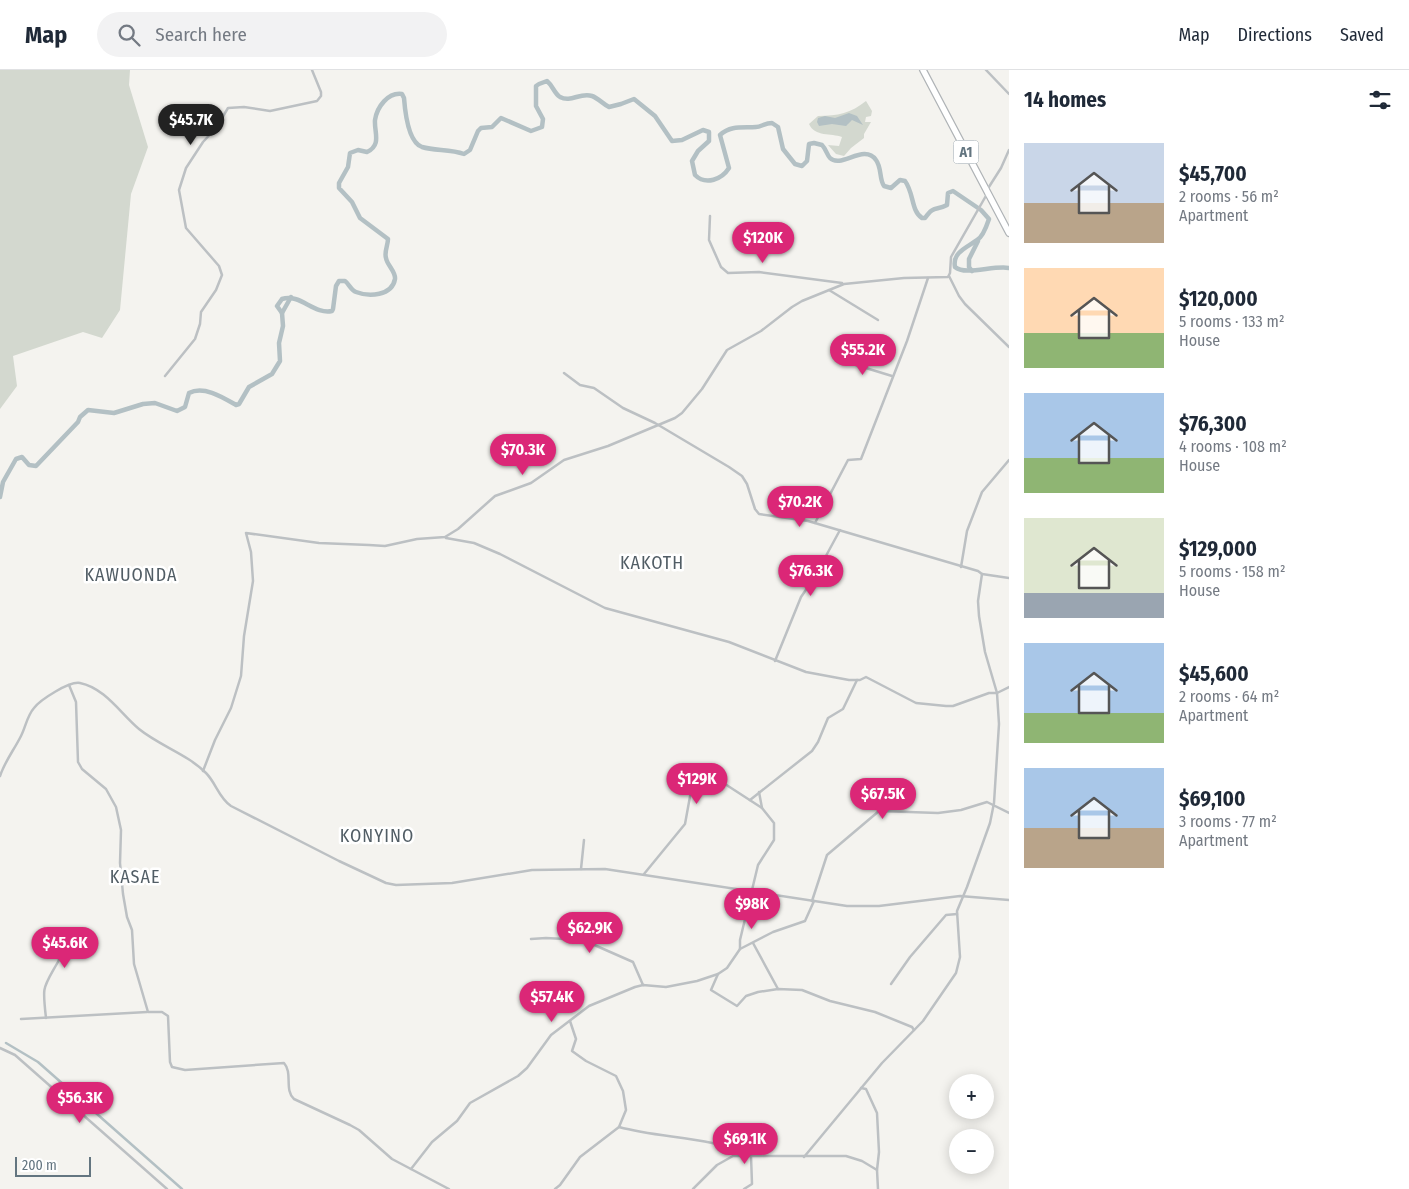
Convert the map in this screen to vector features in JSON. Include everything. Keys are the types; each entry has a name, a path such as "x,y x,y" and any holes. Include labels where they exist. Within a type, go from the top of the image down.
{"highway":[{"name":"A1","path":"923,70 1009,233"}],"street":[{"path":"165,376 195,339 202,312 216,290 222,274 219,266 185,225 179,190 186,168 203,142 216,128 228,108 244,107 270,111 317,102 321,92 312,70"},
{"path":"986,70 1009,94"},
{"path":"1009,150 977,214 951,257 950,276 965,304 1009,347"},
{"path":"710,216 709,240 721,267 728,273 759,272 844,284 950,276"},
{"path":"815,523 848,460 861,459 892,376 907,342 928,278"},
{"path":"445,537 458,529 495,496 531,483 564,460 660,426 682,413 707,383 723,355 732,346 761,331 792,307 844,284"},
{"path":"828,290 878,320"},
{"path":"840,358 892,376"},
{"path":"564,374 580,385 594,388 623,408 660,426 729,466 742,476 750,490 755,509 759,514 815,523 978,571 982,574 1009,578"},
{"path":"961,567 967,531 982,492 1009,460"},
{"path":"775,661 801,597 814,578 840,530"},
{"path":"204,771 215,740 231,708 241,676 244,636 253,582 246,533 319,543 385,546 417,539 445,537 474,543 500,554 605,608 729,642 806,672 831,678 857,680 869,678 921,704 953,706 980,696 997,693 1009,687"},
{"path":"804,1157 882,1063 914,1030 956,973 960,957 957,914 986,835 994,803 999,724 997,693 985,652 979,616 978,601 982,574"},
{"path":"750,800 812,751 828,718 843,708 857,680"},
{"path":"0,776 6,760 19,740 32,710 43,699 69,685 79,683 111,701 139,729 204,771 224,801 231,806 278,831 392,884 419,886 452,884 520,871 605,869 847,906 879,906 963,896 1009,900"},
{"path":"69,685 76,702 78,762 82,769 99,782 112,797 119,818 121,830 120,863 127,917 132,930 134,964 148,1012"},
{"path":"644,874 686,824 691,791 725,784 762,808 774,823 775,834 772,845 758,865 740,940 740,949"},
{"path":"758,792 762,808"},
{"path":"411,1169 432,1142 457,1121 470,1103 518,1076 527,1068 551,1035 589,1006 643,985 666,987 697,981 718,974 727,968 740,949 774,932 805,921 827,855 879,811 938,813 956,811 987,802 994,803 1009,813"},
{"path":"581,869 584,840"},
{"path":"891,984 910,957 946,915 957,914"},
{"path":"44,932 48,934 58,950 59,960 49,976 42,994 46,1018"},
{"path":"531,939 583,940 633,962 643,985"},
{"path":"753,943 778,989"},
{"path":"718,974 711,990 737,1006 750,994 778,989 802,990 875,1012 912,1027 914,1030"},
{"path":"21,1019 162,1012 168,1016 170,1062 175,1068 185,1070 284,1063 288,1069 291,1097 359,1130 392,1159 449,1189"},
{"path":"555,1189 580,1157 620,1127 626,1110 619,1079 572,1051 576,1039 570,1021"},
{"path":"0,1048 16,1055 167,1189"},
{"path":"861,1088 866,1089 877,1113 878,1189"},
{"path":"620,1127 641,1133 722,1144 751,1156"},
{"path":"693,1189 717,1165 733,1156 846,1156 862,1161 877,1170"},
{"path":"744,1189 752,1184 751,1156"}],"shaded area":[{"path":"0,70 130,70 129,85 148,147 131,194 120,310 102,338 83,332 13,356 17,386 0,409"},
{"path":"866,101 872,111 871,116 866,117 865,122 871,122 864,134 864,138 844,156 836,154 828,145 839,146 842,137 819,133 809,124 818,116 844,113"},
{"path":"849,113 857,116 863,125 852,120 846,126 832,124 819,126 817,122 818,118 825,116 835,118"}],"waterway":[{"path":"0,497 3,482 16,459 22,457 29,465 36,466 88,410 114,413 143,404 155,403 177,411 185,407 189,393 195,391 214,393 236,405 239,404 249,387 272,374 280,361 279,343 283,326 282,313 277,306 282,299 295,299 319,310 332,311 336,286 339,281 345,281 354,291 361,294 373,295 385,292 393,285 395,276 386,256 388,239 360,218 352,202 339,188 339,183 348,167 350,153 358,150 367,152 374,146 376,142 375,120 378,110 384,101 392,95 402,94 410,133 417,144 422,147 464,154 470,150 481,128 492,127 501,118 531,131 542,127 543,119 536,106 536,86 547,81 558,95 564,99 588,95 609,107 634,99 655,116 672,141 682,140 703,130 709,132 709,141 698,151 692,161 695,175 709,181 718,178 729,168 720,135 733,128 758,127 772,123 778,127 783,149 795,164 802,166 807,161 809,144 814,143 822,145 829,157 835,161 859,155 871,155 878,163 884,186 891,188 900,180 905,181 916,211 922,218 925,218 933,210 947,205 948,193 953,191 981,210 989,219 981,236 958,254 955,267 966,271 1009,268"},
{"path":"972,271 969,267 969,259 978,241"},
{"path":"282,313 291,297"},
{"path":"6,1043 38,1062 182,1189"}],"district":[{"name":"KAKOTH","path":"652,563"},
{"name":"KAWUONDA","path":"131,575"},
{"name":"KONYINO","path":"377,836"},
{"name":"KASAE","path":"135,877"}]}
